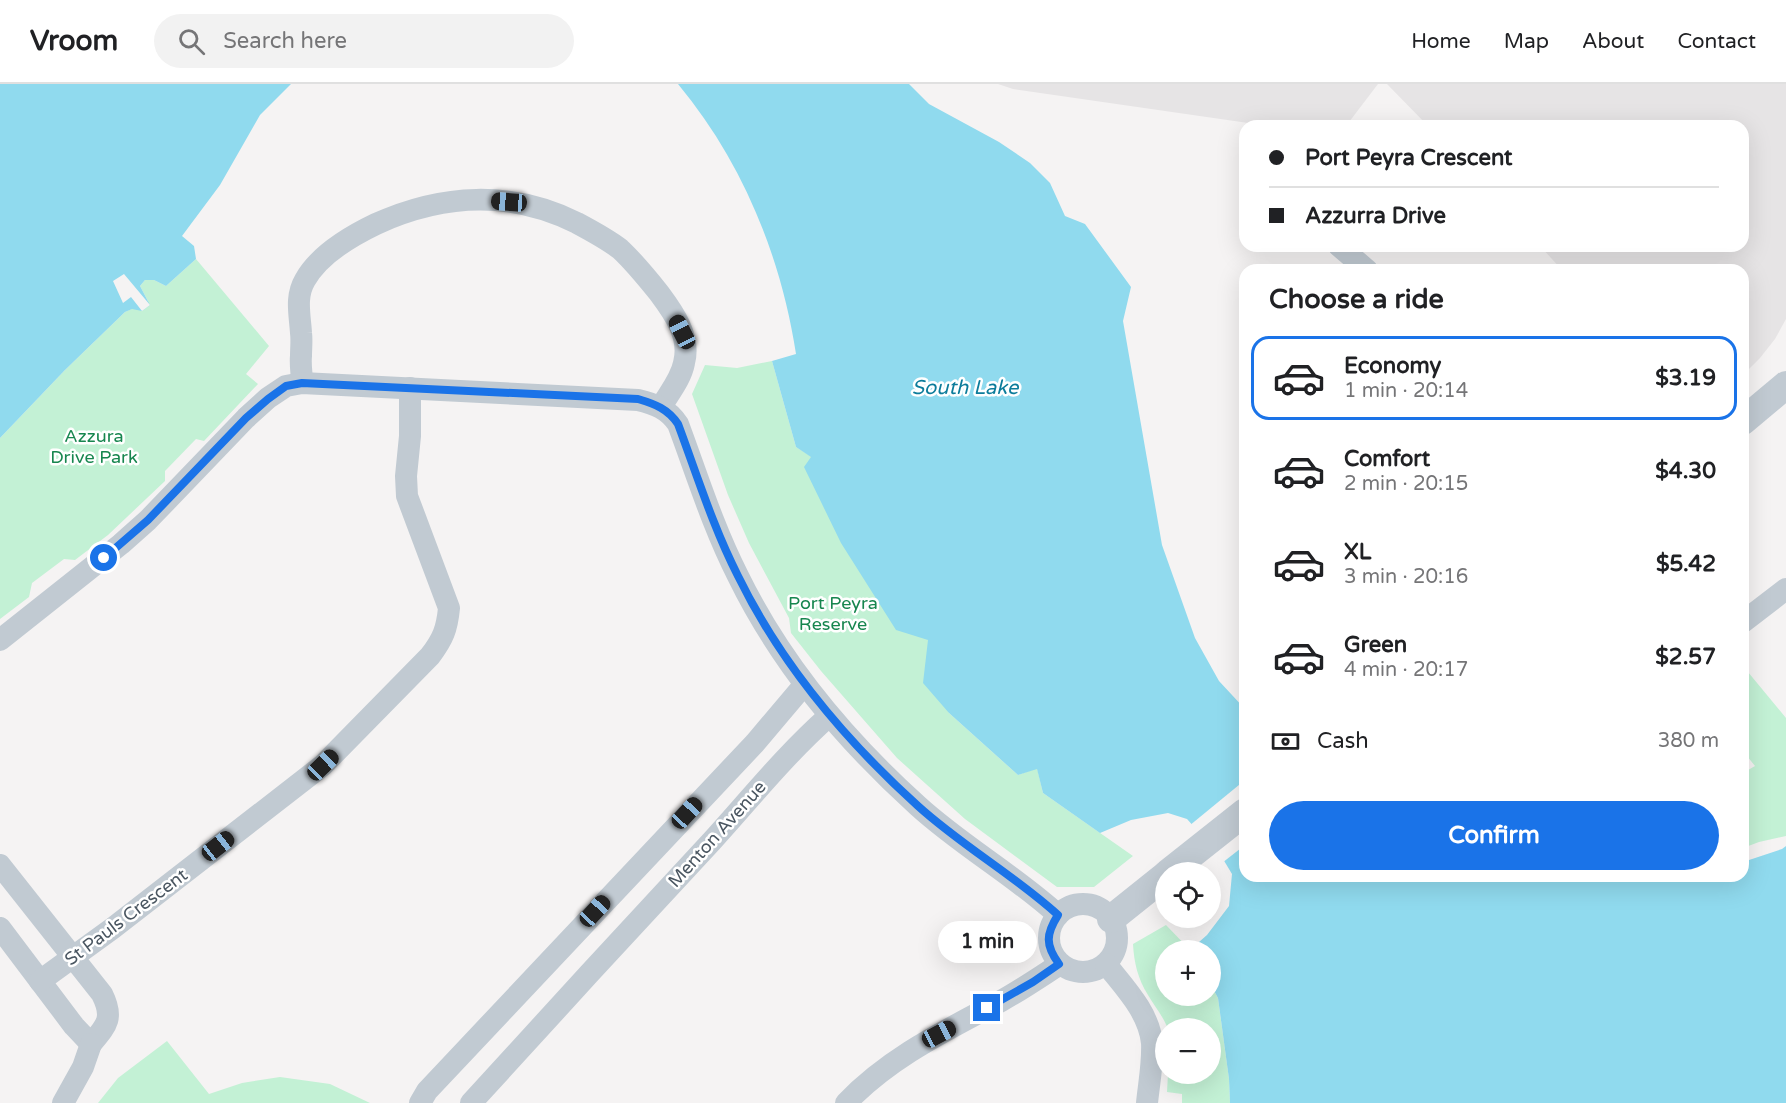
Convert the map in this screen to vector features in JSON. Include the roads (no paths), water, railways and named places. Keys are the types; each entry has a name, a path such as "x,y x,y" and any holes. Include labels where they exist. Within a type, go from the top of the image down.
{"street":[{"path":"302,383 299,295 305,280 316,265 329,253 362,231 397,215 434,204 471,199 509,202 538,208 565,218 594,232 619,249 649,281 671,309 686,346 685,363 661,407"},
{"path":"1346,252 1360,264"},
{"path":"0,640 122,544 246,418 286,386 302,383 638,399 661,407 672,414 678,424 701,491 738,576 762,620 804,685 829,716 918,806 968,847 1036,895 1058,915"},
{"path":"1749,417 1786,385"},
{"name":"St Pauls Crescent","path":"40,981 323,765 430,656 442,640 448,624 449,608 407,496 410,388"},
{"path":"1749,617 1786,589"},
{"name":"Menton Avenue","path":"420,1103 427,1091 755,743 804,685"},
{"name":"Menton Avenue","path":"471,1103 800,743 829,716"},
{"path":"1182,862 1239,817"},
{"path":"0,865 102,994 108,1007 109,1019 91,1044 83,1067 63,1103"},
{"path":"1111,919 1155,884"},
{"path":"1083,904 1095,907 1111,919 1116,930 1116,944 1113,955 1106,964 1096,970 1084,972 1072,971 1059,964 1052,954 1048,939 1050,927 1058,915 1068,908 1083,904"},
{"path":"580,927 606,955"},
{"path":"0,928 74,1026 91,1044"},
{"path":"846,1103 862,1086 900,1056 1003,1000 1059,964"},
{"path":"1106,964 1133,999 1147,1022 1152,1041 1147,1103"}],"water":[{"path":"0,84 291,84 260,115 220,185 182,236 194,246 196,259 166,286 154,280 145,280 140,286 150,305 142,311 132,309 125,312 0,438"},
{"name":"South Lake","path":"678,84 909,84 929,104 999,142 1030,163 1050,183 1065,216 1085,224 1131,287 1123,321 1162,545 1195,638 1219,681 1239,703 1239,882 1749,882 1749,860 1786,846 1786,1103 1230,1103 1219,1006 1221,1006 1221,940 1201,940 1212,928 1221,928 1221,917 1229,906 1232,874 1223,859 1187,819 1168,813 1131,820 1100,833 1043,793 1037,769 1018,775 949,713 923,683 928,640 896,630 841,543 804,467 811,457 796,447 772,361 796,354 789,317 769,246 740,177 721,145"}],"park label":[{"name":"Azzura Drive Park","path":"94,446"},
{"name":"Port Peyra Reserve","path":"833,613"}]}
